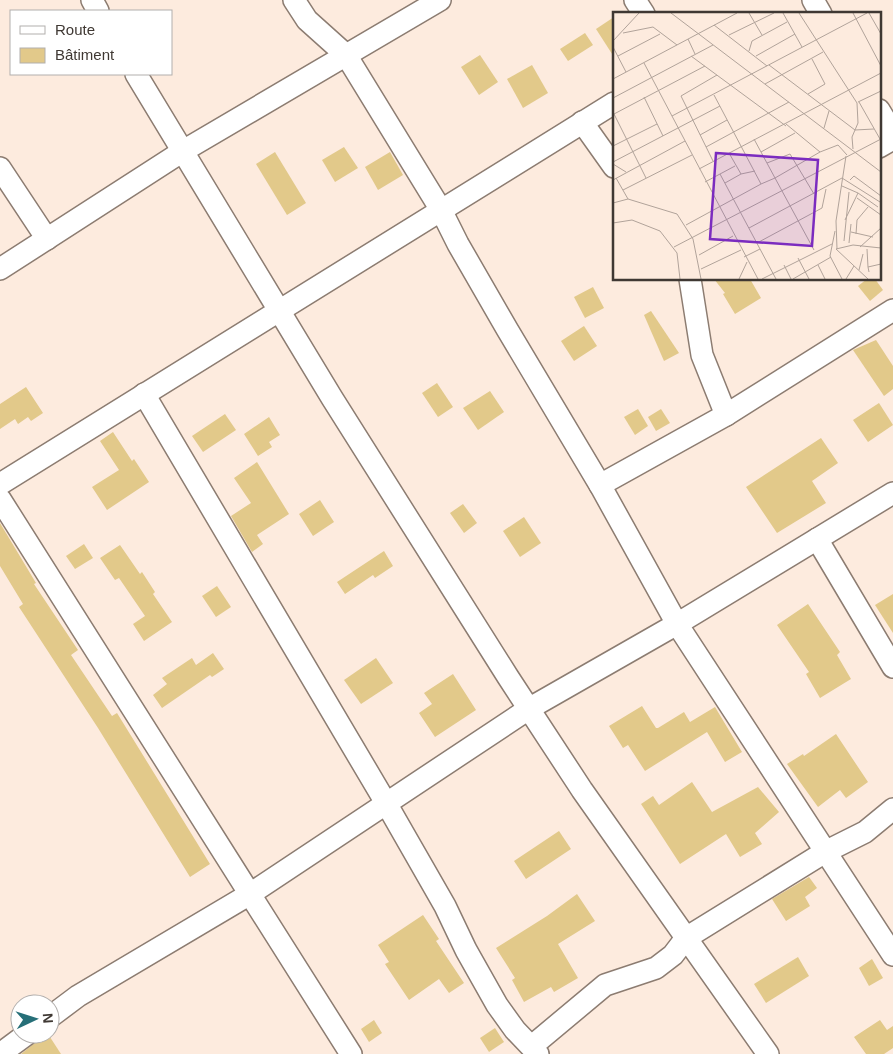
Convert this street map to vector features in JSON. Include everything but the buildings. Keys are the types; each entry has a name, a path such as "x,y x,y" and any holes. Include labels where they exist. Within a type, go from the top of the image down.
{"street":[{"path":"294,0 308,20 346,55 441,210 458,244 600,485 677,624 893,955"},
{"path":"0,269 183,151 440,0"},
{"path":"636,0 643,12"},
{"path":"813,0 820,12"},
{"path":"137,75 337,406 508,677 582,790 768,1054"},
{"path":"0,484 613,104"},
{"path":"880,112 893,133"},
{"path":"582,122 613,166"},
{"path":"880,146 893,139"},
{"path":"0,168 47,239"},
{"path":"690,280 702,355 726,415"},
{"path":"600,485 726,415 893,310"},
{"path":"144,394 386,803 445,906 466,950 497,1005 515,1030 535,1050 605,985 656,968 673,955 686,938 825,852 865,832 893,808"},
{"path":"60,1010 78,996 250,894 530,708 677,624 893,493"},
{"path":"0,499 351,1054"},
{"path":"817,538 893,667"},
{"path":"0,1054 14,1044"}]}
